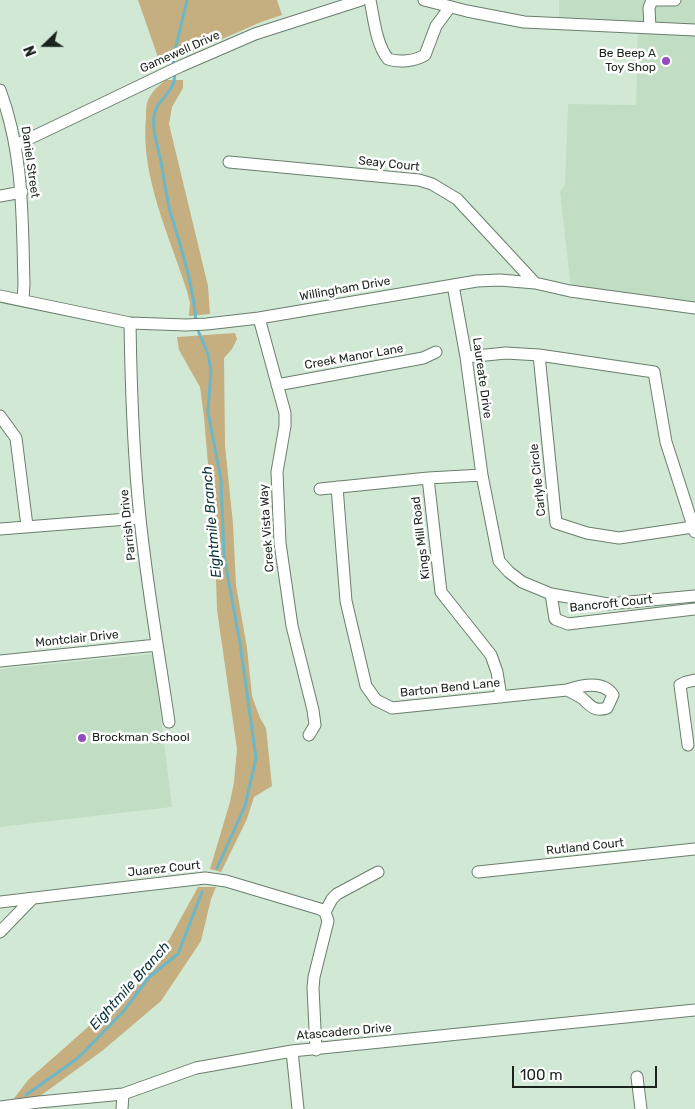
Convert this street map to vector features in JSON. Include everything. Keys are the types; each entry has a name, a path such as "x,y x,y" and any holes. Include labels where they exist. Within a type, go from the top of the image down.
{"street":[{"name":"Gamewell Drive","path":"16,144 166,72 255,34 361,0"},
{"path":"370,0 382,48 388,59 394,61 415,60 424,55 436,26 450,7"},
{"path":"424,0 524,22 695,30"},
{"path":"650,28 649,8 652,0 675,0"},
{"name":"Daniel Street","path":"0,90 9,113 16,144 22,192 23,300"},
{"name":"Seay Court","path":"229,162 419,180 432,184 457,199 535,283"},
{"path":"0,196 22,192"},
{"name":"Willingham Drive","path":"0,296 130,323 186,325 260,318 476,281 500,280 535,283 570,291 695,308"},
{"name":"Laureate Drive","path":"453,285 466,357 482,476 499,561 522,582 551,594 608,604 695,596"},
{"name":"Creek Vista Way","path":"260,318 284,413 285,426 277,472 280,543 292,626 314,717 315,725 309,735"},
{"name":"Parrish Drive","path":"130,323 133,432 140,518 157,645 170,722"},
{"name":"Creek Manor Lane","path":"277,385 423,358 436,352"},
{"name":"Carlyle Circle","path":"466,357 506,353 538,355 654,372 666,442 694,530 619,538 587,533 556,523 538,355"},
{"path":"0,416 16,438 27,526"},
{"path":"320,489 428,478 482,476"},
{"name":"Kings Mill Road","path":"428,478 441,592 491,655 497,672 501,697"},
{"name":"Barton Bend Lane","path":"337,487 346,601 366,686 376,700 392,708 567,690"},
{"path":"0,529 140,518"},
{"name":"Bancroft Court","path":"551,594 555,619 568,624 695,609"},
{"name":"Montclair Drive","path":"0,661 157,645"},
{"path":"688,745 680,685 695,680"},
{"name":"Rutland Court","path":"478,872 695,849"},
{"path":"316,1050 313,988 328,920 325,912 337,894 378,872"},
{"name":"Juarez Court","path":"0,902 211,878 325,912"},
{"path":"0,932 32,899"},
{"name":"Atascadero Drive","path":"6,1108 123,1094 196,1068 292,1051 695,1010"},
{"path":"292,1051 298,1109"},
{"path":"638,1077 641,1109"},
{"path":"122,1109 123,1094"}],"shaded area":[{"path":"138,0 277,0 282,15 261,22 161,66"},
{"path":"559,0 695,0 695,303 571,289 560,191 565,184 568,104 636,105 638,22 559,19"},
{"path":"166,80 183,80 183,88 172,107 169,124 208,286 210,314 189,316 190,303 187,291 158,206 147,162 145,140 147,103 152,93"},
{"path":"235,333 237,339 232,349 224,358 225,446 233,524 236,585 247,648 252,696 266,728 272,786 254,797 247,819 221,872 210,869 230,802 237,749 217,610 215,547 200,387 179,350 177,337"},
{"name":"Brockman School","path":"153,654 172,807 0,827 0,669"},
{"path":"198,887 216,887 211,899 201,941 161,1001 102,1051 36,1099 12,1101 28,1080 140,981 170,938"}],"waterway":[{"name":"Eightmile Branch","path":"187,0 174,55 174,81 155,111 154,122 169,205 189,279 196,322"},
{"name":"Eightmile Branch","path":"197,328 208,354 211,371 208,412 221,480 224,556 240,643 256,758 245,806 217,868"},
{"name":"Eightmile Branch","path":"26,1095 78,1058 123,1012 149,977 178,954 202,892"}],"place":[{"name":"Be Beep A Toy Shop","path":"666,61"},
{"name":"Brockman School","path":"82,738"}]}
